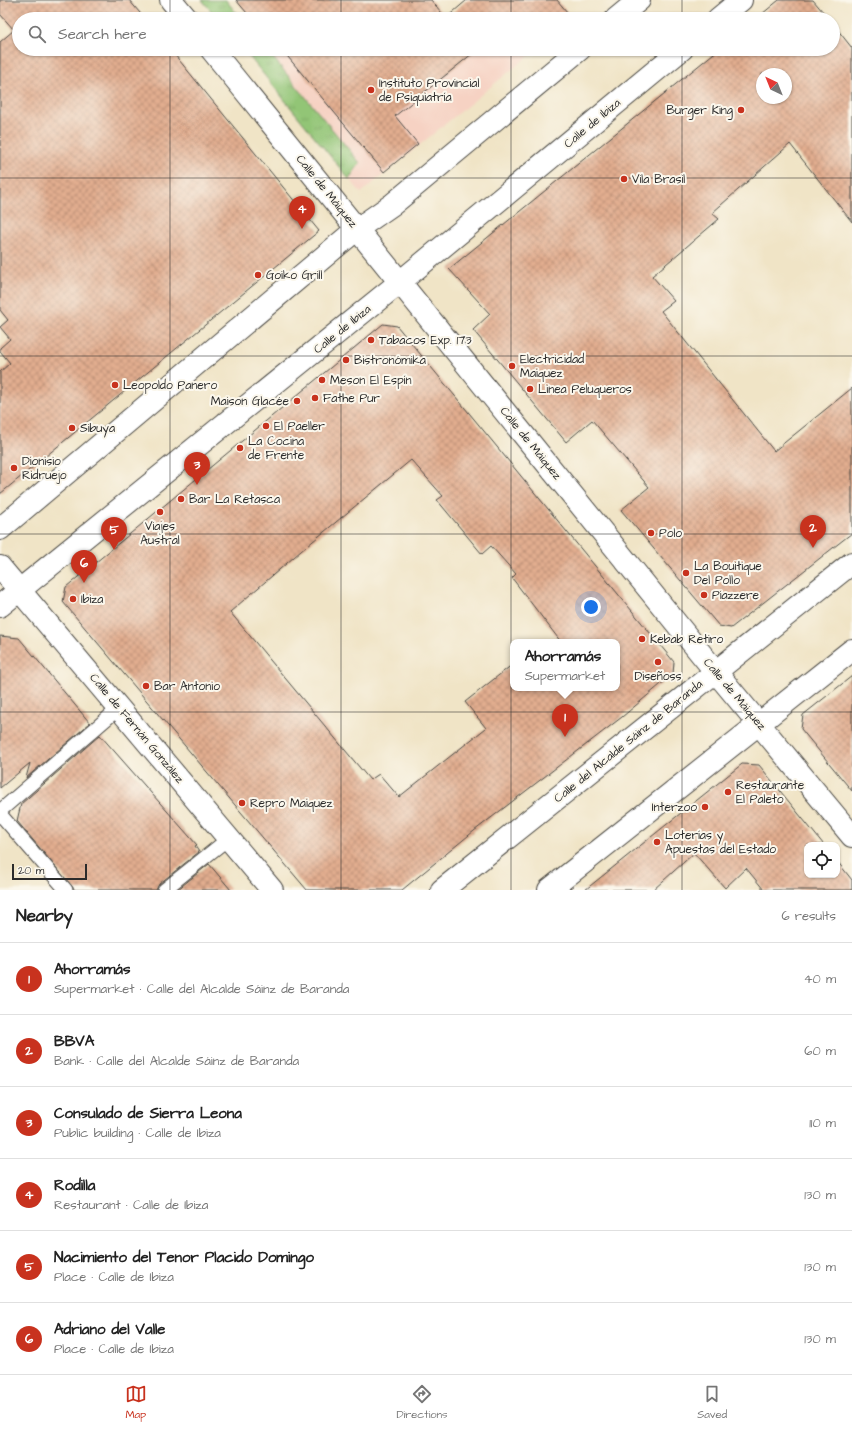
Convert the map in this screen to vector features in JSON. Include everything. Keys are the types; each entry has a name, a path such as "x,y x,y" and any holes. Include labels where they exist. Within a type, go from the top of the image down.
{"street":[{"path":"171,0 181,12"},
{"path":"624,12 639,0"},
{"path":"726,12 741,0"},
{"name":"Calle de Máiquez","path":"217,56 715,671 852,836"},
{"path":"0,529 357,229 394,204 572,56"},
{"name":"Calle de Ibiza","path":"0,606 400,282 674,56"},
{"name":"Calle del Alcalde Sáinz de Baranda","path":"442,890 852,563"},
{"name":"Calle de Fernán González","path":"0,567 272,890"},
{"path":"549,890 852,650"}],"lane":[{"path":"0,811 120,708"},
{"path":"0,814 66,890"},
{"path":"164,890 229,838"}],"shaded area":[{"path":"249,56 528,56 361,193"}],"green space":[{"path":"202,0 226,0 235,12 212,12"},
{"path":"249,56 272,56 360,163 349,179"}],"building":[{"path":"0,0 129,0 139,12 12,12 12,28 0,14"},
{"path":"236,0 431,0 441,12 246,12"},
{"path":"467,0 557,0 567,12 453,12"},
{"path":"779,0 813,0 823,12 764,12"},
{"path":"12,32 12,56 176,56 319,231 0,494 0,372 10,363 0,351 0,348 10,339 0,327 8,320 0,310 0,42"},
{"path":"840,33 852,48 852,222 790,144 712,213 719,219 652,276 674,301 661,311 774,451 852,388 852,533 731,628 719,626 621,510 649,487 592,420 566,442 473,330 490,314 449,269 710,56 840,56"},
{"name":"Instituto Provincial de Psiquiatría","path":"287,56 469,56 395,116 418,144 384,172"},
{"path":"383,324 397,326 674,662 673,674 622,717 474,831 402,890 307,890 63,602 66,587","holes":["411,460 443,496 437,500 482,554 491,546 516,574 512,578 559,639 620,639 620,691 510,691 510,666 465,702 486,728 399,797 379,774 370,780 230,612"]},
{"path":"0,636 19,638 90,723 26,778 30,763 0,788"},
{"path":"852,676 852,791 801,729 803,715"},
{"path":"100,735 197,845 195,846 199,852 159,884 156,890 75,890 17,821 21,804"},
{"path":"742,764 759,765 822,842 804,842 804,878 840,878 840,865 852,880 852,890 764,890 746,868 725,888 694,853 653,890 585,890"},
{"path":"209,864 231,890 177,890"}],"place":[{"name":"Instituto Provincial de Psiquiatría","path":"371,90"},
{"name":"Burger King","path":"741,110"},
{"name":"Vila Brasil","path":"624,179"},
{"name":"Rodilla","path":"302,229"},
{"name":"Goiko Grill","path":"258,275"},
{"name":"Tabacos Exp. 173","path":"371,340"},
{"name":"Bistronómika","path":"346,360"},
{"name":"Electricidad Maiquez","path":"512,366"},
{"name":"Meson El Espín","path":"322,380"},
{"name":"Leopoldo Panero","path":"115,385"},
{"name":"Linea Peluqueros","path":"530,389"},
{"name":"Fathe Pur","path":"315,398"},
{"name":"Maison Glacée","path":"297,401"},
{"name":"El Paeller","path":"266,426"},
{"name":"Sibuya","path":"72,428"},
{"name":"La Cocina de Frente","path":"240,448"},
{"name":"Dionisio Ridruejo","path":"14,468"},
{"name":"Consulado de Sierra Leona","path":"197,485"},
{"name":"Bar La Retasca","path":"181,499"},
{"name":"Viajes Austral","path":"160,512"},
{"name":"Polo","path":"651,533"},
{"name":"BBVA","path":"813,548"},
{"name":"Nacimiento del Tenor Placido Domingo","path":"114,550"},
{"name":"La Bouitique Del Pollo","path":"686,573"},
{"name":"Adriano del Valle","path":"84,583"},
{"name":"Piazzere","path":"704,595"},
{"name":"Ibiza","path":"73,599"},
{"name":"Kebab Retiro","path":"642,639"},
{"name":"Diseñoss","path":"658,662"},
{"name":"Bar Antonio","path":"146,686"},
{"name":"Ahorramás","path":"565,737"},
{"name":"Restaurante El Paleto","path":"728,792"},
{"name":"Repro Maiquez","path":"242,803"},
{"name":"Interzoo","path":"705,807"},
{"name":"Loterías y Apuestas del Estado","path":"657,842"}]}
